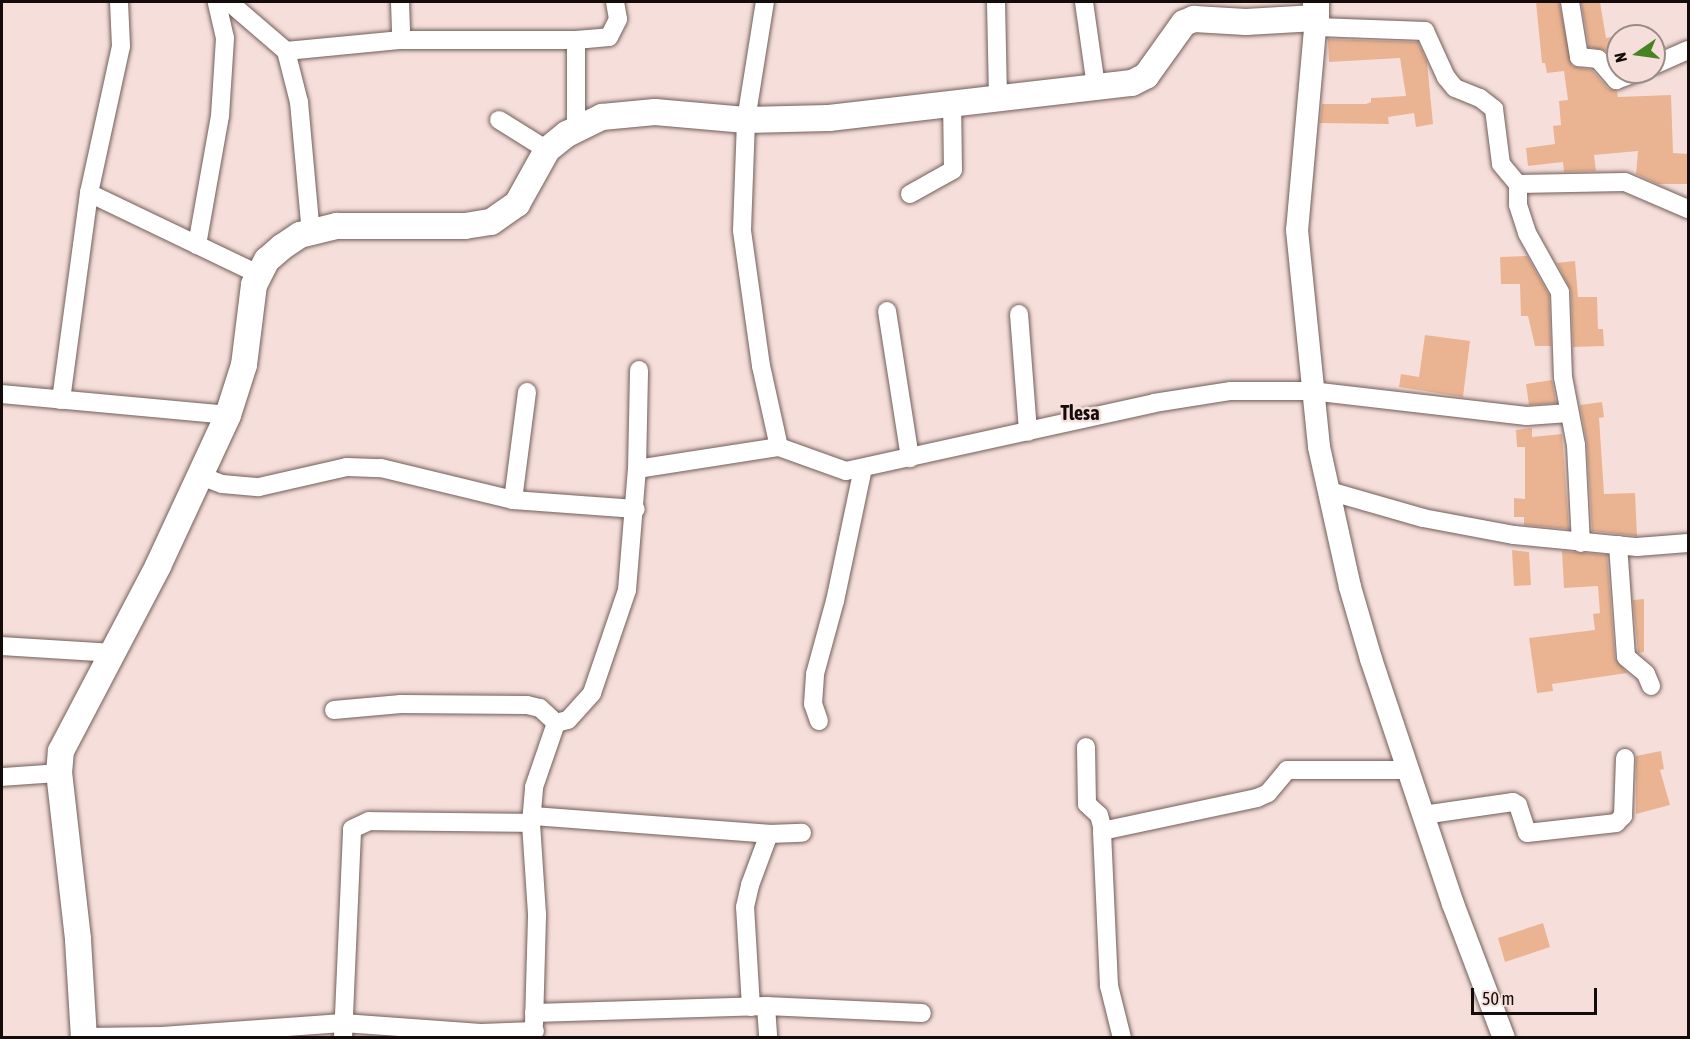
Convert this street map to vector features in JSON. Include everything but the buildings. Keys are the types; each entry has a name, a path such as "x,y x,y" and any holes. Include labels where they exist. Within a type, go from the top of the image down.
{"main road":[{"path":"84,1037 78,939 59,773 65,738 113,653 201,476 228,416 244,365 258,274 282,247 311,233 338,226 465,226 491,222 517,204 547,150 576,129 602,117 655,112 746,120 828,118 1141,80 1178,30 1194,19 1246,22 1316,15"}],"street":[{"path":"61,400 89,194 122,45 119,2"},
{"path":"197,245 220,116 225,38 217,2"},
{"path":"230,2 286,51 304,140 311,233"},
{"path":"400,2 401,40"},
{"path":"286,51 401,40 576,40 609,37 618,19 615,2"},
{"path":"765,2 746,120 742,230 761,366 779,447"},
{"path":"996,2 998,96"},
{"path":"1084,2 1096,86"},
{"path":"1570,2 1579,57 1598,59 1606,68"},
{"path":"1504,1038 1408,770 1350,587 1329,491 1311,391 1297,219 1316,15 1425,31 1446,77 1455,88 1480,98 1494,109 1501,164 1518,184 1518,206 1527,233 1560,292 1563,377 1576,445 1581,543"},
{"path":"576,40 576,129"},
{"path":"1666,60 1689,51"},
{"path":"910,194 953,170 952,102"},
{"path":"499,120 547,150"},
{"path":"1518,184 1625,182 1689,208"},
{"path":"89,194 258,274"},
{"path":"887,311 910,458"},
{"path":"1018,314 1029,432"},
{"path":"556,723 568,720 592,693 627,590 636,509 639,370"},
{"path":"638,469 779,447 837,471 862,468 1198,395 1311,391 1527,416 1569,413"},
{"path":"513,500 527,392"},
{"path":"2,394 228,416"},
{"path":"201,476 222,484 259,487 347,467 381,468 513,500 636,509"},
{"path":"819,721 813,704 813,682 862,468"},
{"path":"1329,491 1423,518 1581,543 1618,545 1689,543"},
{"path":"1618,545 1624,648 1631,664 1646,674 1651,686"},
{"path":"2,646 113,653"},
{"path":"334,710 401,704 526,705 540,708 556,723"},
{"path":"84,1037 343,1030 535,1034 537,914 531,820 534,787 556,723"},
{"path":"1086,747 1087,804 1099,815 1103,830 1100,835 1109,986 1122,1038"},
{"path":"1423,815 1513,802 1518,805 1527,833 1616,823 1623,816 1625,758"},
{"path":"1103,830 1257,798 1268,793 1287,770 1408,770"},
{"path":"2,777 59,773"},
{"path":"343,1030 352,829 369,821 531,820 769,834 802,833"},
{"path":"768,1038 759,1007 746,908 769,834"},
{"path":"534,1013 759,1007 922,1013"}],"district":[{"name":"Tlesa","path":"1080,412"}]}
